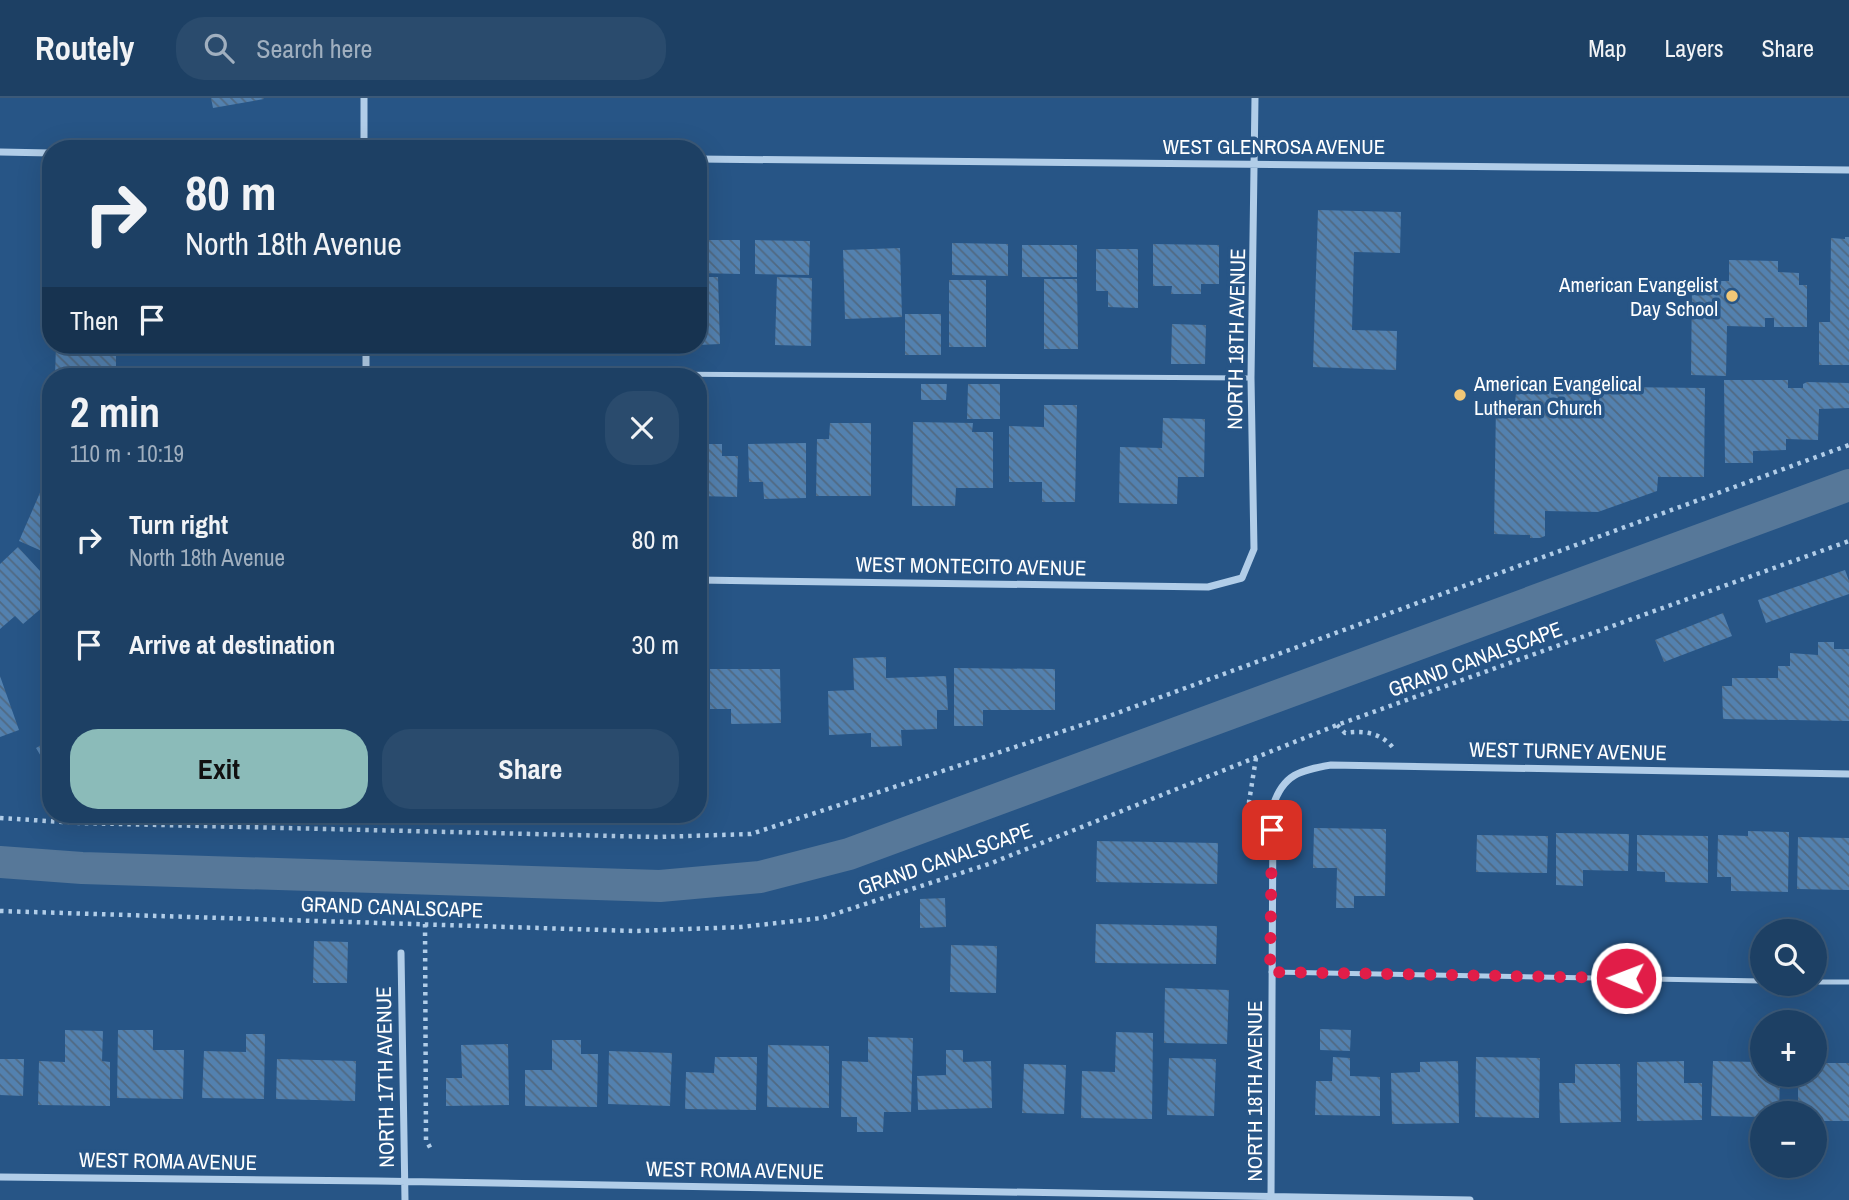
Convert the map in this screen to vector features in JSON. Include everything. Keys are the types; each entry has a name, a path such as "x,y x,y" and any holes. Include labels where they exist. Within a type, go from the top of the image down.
{"street":[{"path":"364,98 364,140"},
{"name":"NORTH 18TH AVENUE","path":"1242,578 1254,549 1251,378 1255,98"},
{"path":"0,152 42,153"},
{"name":"WEST GLENROSA AVENUE","path":"707,159 1849,170"},
{"name":"WEST MONTECITO AVENUE","path":"707,580 1208,587 1242,578"},
{"name":"WEST TURNEY AVENUE","path":"1289,777 1308,769 1331,765 1849,774"},
{"name":"NORTH 18TH AVENUE","path":"1271,1198 1270,972 1273,806 1277,792 1289,777"},
{"name":"NORTH 17TH AVENUE","path":"401,953 405,1200"},
{"name":"WEST ROMA AVENUE","path":"0,1177 404,1181 1470,1200"}],"lane":[{"path":"707,376 1251,378"},
{"path":"1270,972 1750,981"},
{"path":"1827,982 1849,982"}],"path":[{"path":"79,823 656,837 751,834 1108,716 1849,445"},
{"name":"GRAND CANALSCAPE","path":"0,911 635,931 741,927 822,918 989,864 1337,725 1849,541"},
{"path":"1337,725 1345,733 1362,731 1389,742 1408,766"},
{"path":"1256,758 1249,802 1273,806"},
{"path":"0,818 42,821"},
{"path":"425,924 426,1140 432,1151"}],"building":[{"path":"211,98 263,98 264,99 213,108"},
{"path":"1318,210 1401,212 1400,253 1354,252 1352,330 1397,331 1396,370 1313,367"},
{"path":"1849,237 1849,365 1819,365 1819,322 1830,322 1831,238"},
{"path":"707,240 740,240 740,274 707,273"},
{"path":"755,240 810,241 809,275 755,274"},
{"path":"952,243 1008,244 1008,276 952,275"},
{"path":"1153,244 1219,245 1219,284 1201,284 1201,294 1171,294 1172,286 1153,286"},
{"path":"1022,245 1077,245 1077,277 1022,277"},
{"path":"900,248 902,317 845,319 843,250"},
{"path":"1096,249 1138,249 1138,308 1108,307 1108,291 1096,291"},
{"path":"1729,260 1778,261 1778,272 1799,273 1799,285 1807,285 1807,327 1774,327 1774,318 1765,318 1765,327 1727,326 1726,376 1691,375 1692,281 1729,281"},
{"path":"707,277 718,277 720,344 707,345"},
{"path":"777,277 812,278 811,346 775,345"},
{"path":"1044,279 1077,279 1078,349 1044,349"},
{"path":"949,280 986,280 986,347 949,347"},
{"path":"905,314 941,314 941,355 905,355"},
{"path":"1172,324 1206,325 1205,364 1171,364"},
{"path":"56,354 116,354 116,368 55,368"},
{"path":"1724,380 1788,380 1788,388 1803,388 1803,384 1807,382 1849,383 1849,408 1819,409 1818,440 1786,439 1786,450 1753,451 1753,463 1725,463"},
{"path":"921,384 947,384 946,400 921,400"},
{"path":"968,384 1000,384 1000,419 967,419"},
{"path":"1532,386 1705,388 1704,477 1658,477 1657,491 1598,512 1545,511 1545,536 1540,538 1530,538 1530,535 1494,534 1496,404 1515,404 1516,393 1532,393"},
{"path":"1044,405 1077,405 1075,502 1042,502 1042,482 1009,482 1009,426 1044,427"},
{"path":"707,418 708,444 722,444 722,456 738,456 737,497 707,496"},
{"path":"1163,418 1205,419 1204,477 1178,477 1177,504 1119,503 1120,447 1162,448"},
{"path":"913,422 973,423 972,432 993,432 993,488 956,488 955,506 912,506"},
{"path":"830,423 871,423 871,496 816,496 817,439 829,439"},
{"path":"806,443 806,498 764,499 763,482 749,482 748,444"},
{"path":"42,488 42,551 19,541"},
{"path":"18,547 42,573 42,608 23,624 15,616 0,629 0,564"},
{"path":"1845,570 1849,581 1849,594 1766,623 1758,600"},
{"path":"1723,613 1732,636 1664,662 1655,640"},
{"path":"1818,642 1834,642 1834,649 1849,649 1849,721 1723,719 1722,686 1732,686 1732,678 1778,678 1778,666 1790,666 1790,653 1818,655"},
{"path":"886,657 886,678 946,676 948,710 937,710 937,729 901,730 902,746 871,747 871,733 829,735 828,691 854,690 853,658"},
{"path":"954,668 1055,669 1055,710 983,710 983,726 954,726"},
{"path":"710,669 780,669 781,723 731,724 731,709 710,709"},
{"path":"0,676 19,730 0,737"},
{"path":"42,744 42,758 36,748"},
{"path":"1314,828 1386,829 1385,896 1354,896 1354,908 1336,908 1337,868 1313,868"},
{"path":"1748,831 1789,832 1788,892 1731,891 1731,877 1717,877 1718,835 1748,836"},
{"path":"1556,833 1629,834 1628,871 1583,870 1583,886 1556,885"},
{"path":"1477,835 1548,836 1547,873 1476,872"},
{"path":"1637,835 1708,836 1708,883 1665,882 1665,872 1637,871"},
{"path":"1798,837 1849,838 1849,890 1797,889"},
{"path":"1097,841 1218,843 1217,884 1096,882"},
{"path":"945,898 946,927 920,928 920,899"},
{"path":"1096,924 1217,926 1216,964 1095,963"},
{"path":"314,941 348,942 347,983 313,983"},
{"path":"951,945 997,946 996,993 950,992"},
{"path":"1165,988 1229,990 1227,1044 1164,1043"},
{"path":"1320,1029 1351,1030 1350,1051 1320,1050"},
{"path":"65,1030 103,1031 102,1061 110,1062 110,1106 38,1105 39,1061 65,1062"},
{"path":"118,1030 153,1030 153,1050 184,1050 183,1099 117,1098"},
{"path":"1116,1032 1153,1033 1152,1119 1081,1118 1082,1071 1115,1072"},
{"path":"246,1034 265,1034 264,1099 202,1098 204,1051 246,1052"},
{"path":"868,1037 913,1038 911,1112 884,1112 883,1132 857,1132 857,1117 841,1117 842,1061 868,1062"},
{"path":"552,1040 581,1040 581,1054 598,1054 597,1107 525,1106 525,1070 552,1070"},
{"path":"508,1044 509,1105 446,1106 446,1078 462,1078 461,1045"},
{"path":"768,1045 829,1046 829,1108 767,1107"},
{"path":"946,1050 963,1050 963,1062 991,1061 992,1108 918,1110 917,1076 946,1075"},
{"path":"609,1051 672,1053 670,1106 608,1104"},
{"path":"715,1057 757,1057 756,1110 685,1109 686,1072 714,1073"},
{"path":"1333,1057 1350,1058 1350,1076 1380,1077 1380,1116 1315,1115 1316,1081 1332,1081"},
{"path":"1476,1057 1540,1058 1539,1118 1475,1117"},
{"path":"1169,1058 1216,1059 1214,1116 1167,1115"},
{"path":"0,1059 24,1059 23,1096 0,1095"},
{"path":"277,1059 356,1061 355,1101 276,1099"},
{"path":"1458,1061 1459,1123 1392,1124 1391,1073 1420,1072 1420,1062"},
{"path":"1684,1061 1684,1083 1702,1083 1702,1120 1637,1121 1637,1062"},
{"path":"1713,1061 1750,1062 1750,1087 1780,1087 1779,1101 1750,1101 1750,1117 1711,1116"},
{"path":"1827,1063 1849,1063 1849,1121 1827,1121 1827,1101 1798,1101 1798,1087 1827,1087"},
{"path":"1024,1064 1066,1065 1064,1114 1022,1113"},
{"path":"1575,1064 1620,1064 1621,1122 1560,1123 1559,1083 1575,1083"}],"waterway":[{"path":"0,862 82,868 660,886 760,877 849,854 1849,485"}],"place":[{"name":"American Evangelist Day School","path":"1732,296"},
{"name":"American Evangelical Lutheran Church","path":"1460,395"}],"route":[{"path":"1272,830 1270,972 1626,978"}]}
